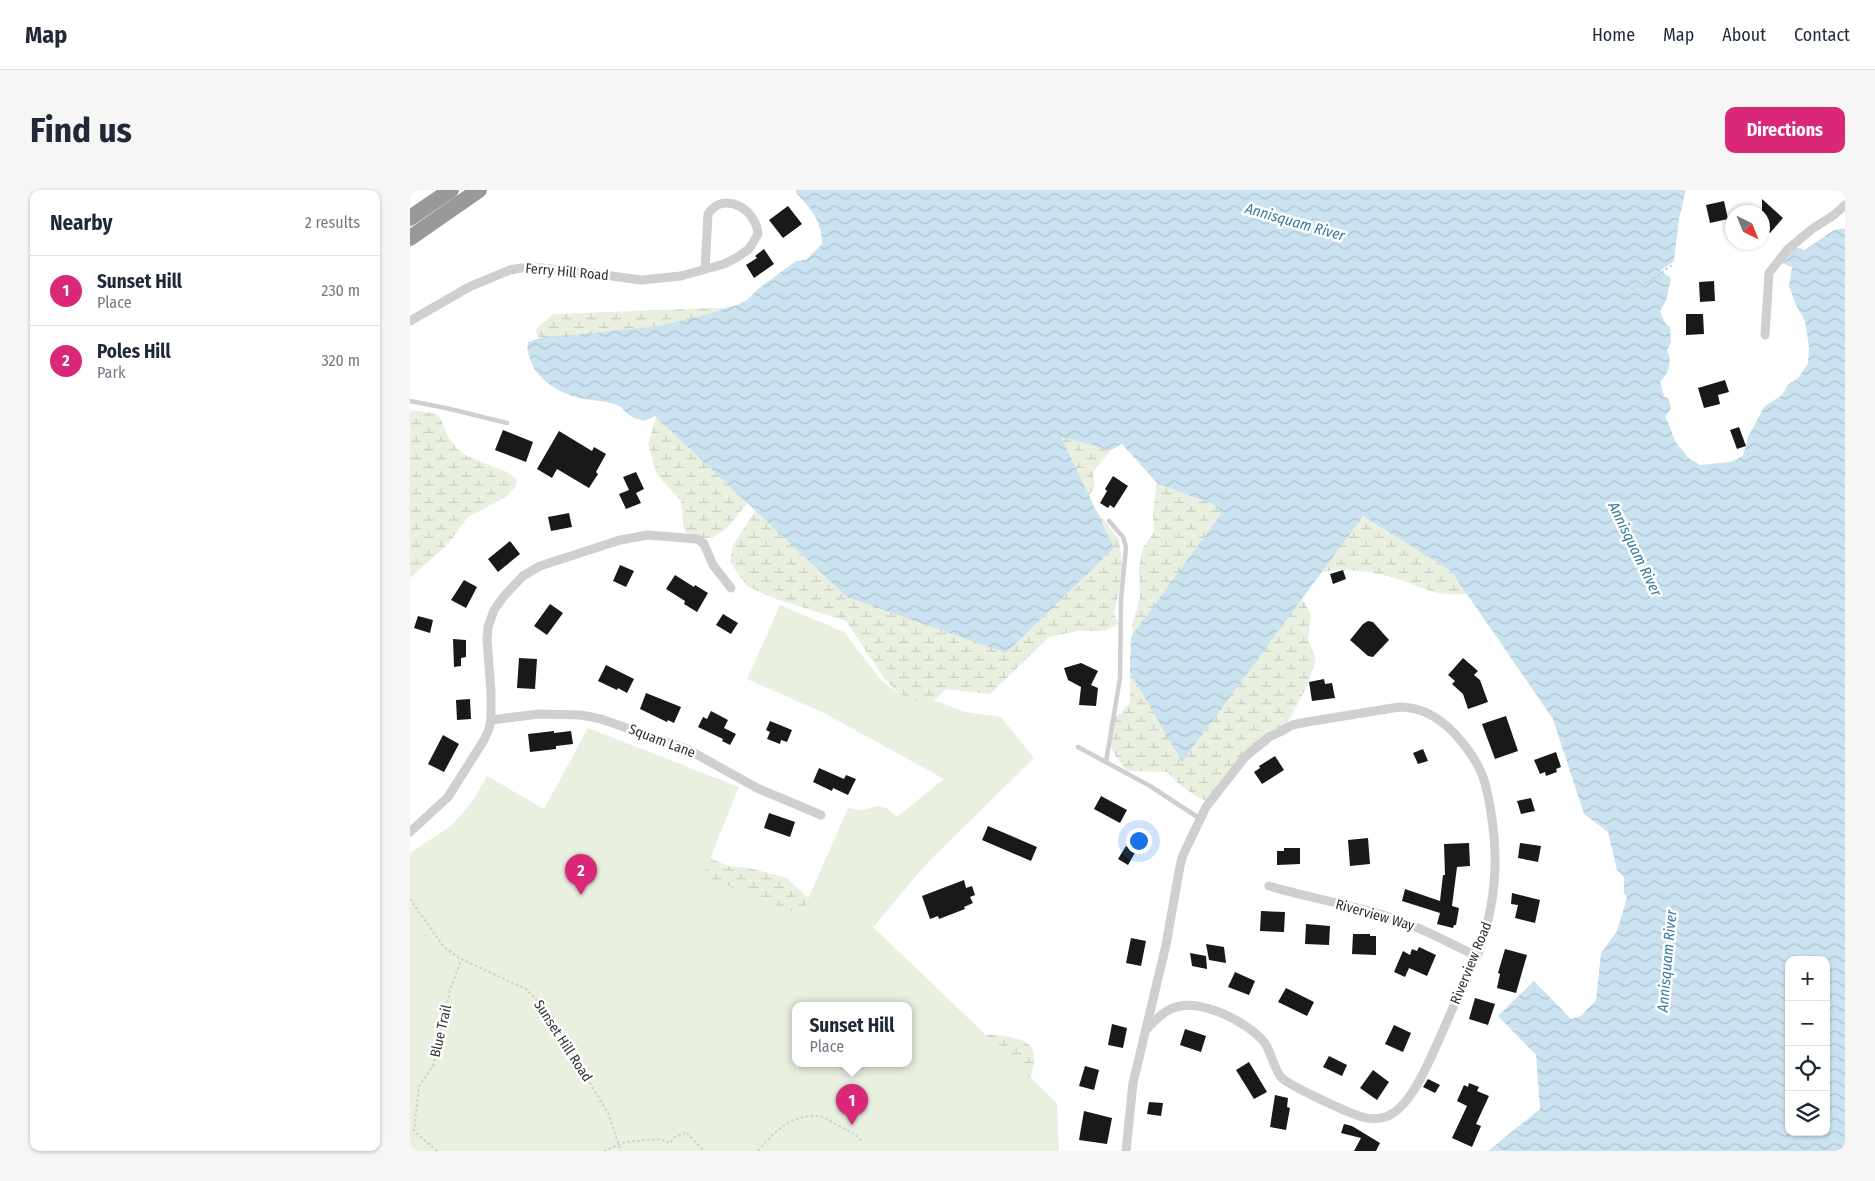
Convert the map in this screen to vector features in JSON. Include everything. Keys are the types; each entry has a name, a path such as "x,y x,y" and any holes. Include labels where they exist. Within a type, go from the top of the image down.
{"highway":[{"path":"410,218 451,190"},
{"path":"410,238 479,190"}],"street":[{"name":"Ferry Hill Road","path":"410,321 484,279 521,268 590,272 641,280 681,276 705,270 736,258 749,249 756,239 758,234 755,221 745,208 738,203 726,201 717,203 708,214 705,270"},
{"path":"1765,335 1769,273 1787,250 1845,205"},
{"path":"410,832 448,797 484,740 491,720 487,638 490,620 498,604 512,586 523,576 540,566 620,540 648,536 697,539 704,544 712,565 731,588"},
{"name":"Riverview Road","path":"1126,1151 1133,1083 1166,945 1180,866 1199,818 1216,793 1246,757 1269,737 1292,725 1399,706 1418,708 1447,726 1463,743 1485,779 1494,834 1496,868 1489,918 1477,956 1436,1047 1413,1091 1403,1105 1384,1118 1364,1118 1290,1083 1282,1077 1275,1066 1269,1050 1250,1028 1205,1008 1184,1006 1174,1008 1154,1020 1146,1030"},
{"name":"Squam Lane","path":"491,720 539,714 581,715 601,719 688,749 757,788 821,816"},
{"name":"Riverview Way","path":"1270,886 1309,898 1367,910 1394,919 1428,932 1477,956"}],"lane":[{"path":"410,401 507,423"},
{"path":"1106,762 1120,678 1121,600 1126,547 1123,537 1109,521"},
{"path":"1078,747 1150,786 1199,818"}],"path":[{"path":"1631,288 1650,280 1672,265"},
{"name":"Sunset Hill Road","path":"410,898 444,947 462,959 526,990 538,1001 562,1036 608,1113 621,1151"},
{"name":"Blue Trail","path":"437,1151 414,1131 419,1086 433,1066 450,990 462,959"},
{"path":"758,1151 775,1131 784,1125 801,1118 817,1115 857,1135 863,1142"},
{"path":"604,1151 620,1146 625,1142 659,1139 670,1143 675,1137 686,1132 704,1151"}],"green space":[{"path":"740,307 1111,450 1093,472 1095,486 1087,499 1119,539 1123,573 1114,614 1119,624 1105,631 1078,631 1049,637 990,694 946,689 930,705 910,706 884,678 846,621 773,598 747,586 730,562 733,545 767,493 750,500 727,528 712,538 693,538 684,530 681,501 657,475 648,444 656,417 662,416 540,341 535,330 553,314"},
{"path":"410,410 434,413 439,416 456,448 467,456 507,472 517,480 516,486 506,497 468,517 447,545 410,578"},
{"path":"1157,483 1169,483 1352,520 1375,515 1439,541 1471,593 1446,594 1395,578 1352,570 1322,572 1295,586 1311,614 1308,640 1316,659 1307,686 1290,718 1267,746 1245,761 1215,803 1208,801 1189,791 1167,772 1127,771 1117,759 1111,747 1109,735 1110,720 1121,713 1130,702 1130,661 1133,621 1140,597 1139,566 1143,548 1154,532 1153,512"},
{"path":"780,605 844,632 880,679 899,694 913,700 939,702 965,712 1001,717 1034,758 929,861 873,927 1057,1103 1059,1151 410,1151 410,853 451,826 472,802 487,776 544,809 588,728 739,787 703,876 801,915 848,808 860,810 879,806 888,809 897,817 944,779 824,713 747,679"},
{"path":"685,838 699,846 714,860 728,866 750,868 786,878 820,908 829,925 715,929"},
{"path":"985,1034 1007,1036 1022,1040 1028,1044 1034,1056 1033,1070 1029,1083"}],"water":[{"name":"Annisquam River","path":"796,190 1686,190 1679,219 1674,261 1660,271 1671,278 1666,301 1660,311 1665,323 1670,327 1671,343 1667,350 1670,359 1669,367 1666,375 1660,382 1664,396 1669,399 1671,408 1665,417 1675,441 1687,457 1700,465 1730,462 1743,456 1748,437 1764,407 1782,395 1788,385 1798,378 1808,364 1809,347 1805,321 1796,305 1789,286 1792,267 1779,262 1795,247 1805,250 1834,230 1845,228 1845,1151 1488,1151 1540,1109 1536,1055 1498,1016 1534,981 1571,1019 1581,1016 1596,1000 1601,953 1617,931 1627,898 1624,893 1624,877 1617,870 1608,832 1584,814 1553,719 1451,571 1363,516 1182,762 1130,672 1131,637 1221,514 1217,506 1157,483 1122,444 1111,450 1061,437 1114,548 1006,653 847,597 655,416 644,421 631,416 617,405 571,396 550,385 534,368 528,352 528,342 547,336 564,336 659,326 704,315 747,300 758,289 796,261 806,260 822,244 818,222 796,193"}],"building":[{"path":"1762,199 1769,205 1762,205"},
{"path":"1724,201 1725,220 1710,223 1706,205"},
{"path":"788,206 802,224 783,238 769,220"},
{"path":"1770,206 1783,218 1770,233"},
{"path":"764,249 774,264 754,278 746,265 757,258 755,256"},
{"path":"1714,281 1715,301 1700,302 1699,282"},
{"path":"1686,314 1703,314 1704,334 1686,335"},
{"path":"1725,380 1729,392 1718,395 1720,404 1704,408 1698,388"},
{"path":"1739,427 1746,446 1737,449 1730,430"},
{"path":"503,430 533,442 526,462 495,450"},
{"path":"559,431 592,451 594,447 606,454 596,472 598,474 589,488 557,469 552,478 537,469"},
{"path":"636,472 644,489 636,493 641,503 626,509 619,494 629,490 623,477"},
{"path":"1113,476 1128,486 1114,508 1110,505 1108,508 1100,503 1107,491 1105,489"},
{"path":"569,513 572,527 551,531 548,517"},
{"path":"510,541 520,554 498,572 488,559"},
{"path":"620,565 634,571 626,587 613,581"},
{"path":"1343,570 1346,579 1333,584 1330,574"},
{"path":"675,575 708,593 697,612 684,604 685,601 666,589"},
{"path":"464,580 477,587 466,608 451,600"},
{"path":"550,604 563,613 547,635 534,626"},
{"path":"723,614 738,623 731,634 716,625"},
{"path":"418,616 433,620 430,633 414,628"},
{"path":"1368,621 1373,622 1389,640 1373,657 1368,656 1350,640 1363,624"},
{"path":"453,639 466,640 466,657 461,658 461,666 454,667"},
{"path":"519,658 537,659 535,689 517,688"},
{"path":"1463,658 1478,671 1474,675 1480,680 1488,702 1468,709 1463,694 1452,684 1455,681 1448,675"},
{"path":"1081,663 1098,671 1091,685 1098,688 1096,706 1079,705 1081,687 1068,680 1064,668"},
{"path":"606,665 634,679 627,693 598,681"},
{"path":"1324,679 1325,684 1332,683 1335,698 1312,701 1309,682"},
{"path":"646,693 681,707 674,723 668,720 667,722 640,709"},
{"path":"470,699 471,719 457,720 456,700"},
{"path":"711,711 728,720 724,728 736,734 730,745 722,741 723,739 698,727 703,717 707,719"},
{"path":"1506,716 1518,751 1495,759 1482,724"},
{"path":"770,721 792,730 787,742 781,740 780,744 767,739 770,732 766,730"},
{"path":"554,731 554,733 571,731 573,744 556,746 556,749 530,752 528,734"},
{"path":"443,735 459,744 444,772 428,764"},
{"path":"1423,749 1428,761 1418,764 1413,753"},
{"path":"1556,752 1561,767 1556,769 1557,772 1546,776 1545,772 1540,774 1534,760"},
{"path":"1275,756 1284,770 1262,784 1254,772 1260,768 1259,766"},
{"path":"819,768 844,779 846,775 856,779 848,795 833,788 832,791 813,782"},
{"path":"1101,796 1127,810 1120,823 1094,809"},
{"path":"1531,798 1535,811 1521,814 1517,801"},
{"path":"769,813 795,822 790,837 764,828"},
{"path":"988,826 1037,847 1031,861 982,840"},
{"path":"1368,838 1370,864 1350,866 1348,840"},
{"path":"1469,843 1470,866 1457,867 1452,906 1459,908 1456,925 1453,928 1437,924 1440,913 1402,901 1405,889 1440,901 1443,875 1445,875 1444,844"},
{"path":"1520,843 1541,846 1538,862 1518,858"},
{"path":"1126,846 1136,851 1128,865 1118,859"},
{"path":"1284,848 1300,848 1300,864 1277,865 1277,851 1284,851"},
{"path":"964,880 966,888 972,886 975,895 970,897 973,903 964,907 965,909 939,919 938,916 930,919 922,896"},
{"path":"1512,893 1540,900 1535,923 1515,918 1518,905 1511,904"},
{"path":"1261,911 1285,912 1284,932 1260,931"},
{"path":"1306,924 1330,926 1329,945 1305,944"},
{"path":"1353,934 1376,936 1376,955 1352,954"},
{"path":"1131,938 1146,941 1141,966 1126,963"},
{"path":"1206,944 1224,947 1226,963 1209,960"},
{"path":"1419,947 1436,955 1427,976 1409,968 1405,977 1394,972 1403,951 1410,955 1412,949 1417,951"},
{"path":"1505,949 1527,955 1516,993 1497,988 1500,974 1498,973"},
{"path":"1190,953 1206,956 1207,969 1192,966"},
{"path":"1235,972 1255,981 1249,995 1228,987"},
{"path":"1286,988 1314,1002 1307,1016 1278,1002"},
{"path":"1475,998 1495,1004 1488,1025 1469,1019"},
{"path":"1112,1024 1127,1028 1123,1048 1108,1045"},
{"path":"1394,1025 1411,1033 1403,1052 1385,1044"},
{"path":"1185,1029 1206,1036 1201,1052 1180,1045"},
{"path":"1329,1056 1347,1065 1342,1076 1323,1067"},
{"path":"1249,1062 1267,1092 1254,1099 1236,1070"},
{"path":"1085,1066 1099,1070 1094,1090 1079,1086"},
{"path":"1373,1070 1389,1082 1377,1100 1360,1088"},
{"path":"1428,1079 1440,1085 1435,1093 1423,1087"},
{"path":"1469,1083 1479,1087 1477,1091 1489,1096 1476,1124 1481,1126 1472,1147 1452,1138 1467,1106 1457,1101 1464,1085 1468,1087"},
{"path":"1275,1095 1288,1098 1287,1107 1290,1108 1286,1130 1270,1127"},
{"path":"1149,1102 1163,1103 1161,1116 1147,1114"},
{"path":"1084,1111 1112,1118 1107,1144 1079,1140"},
{"path":"1344,1124 1352,1126 1380,1143 1376,1151 1354,1151 1361,1138 1341,1133"}],"place":[{"name":"Poles Hill","path":"581,895"},
{"name":"Sunset Hill","path":"852,1125"}]}
